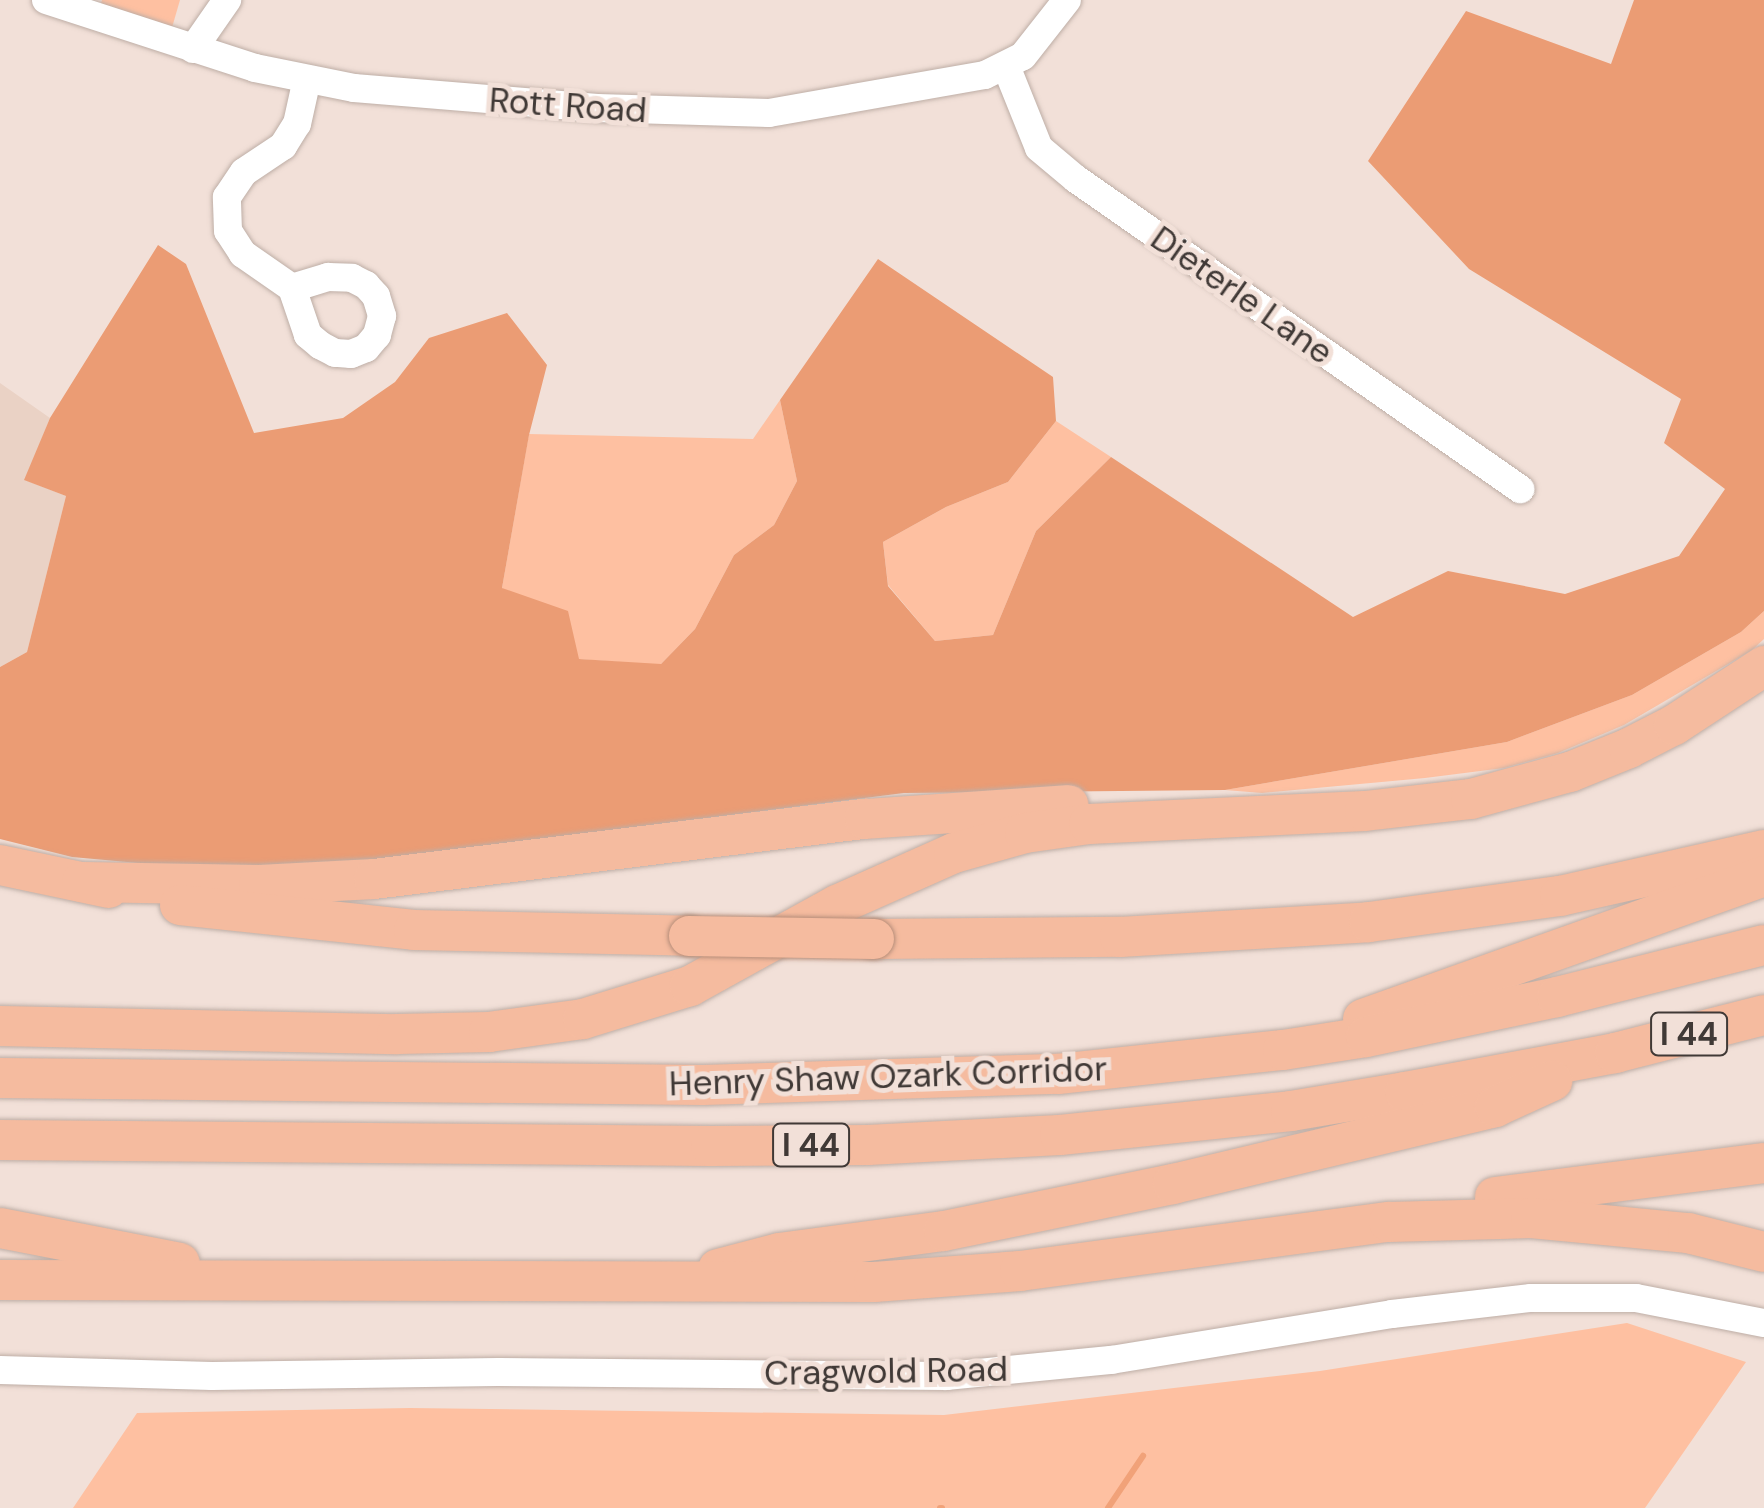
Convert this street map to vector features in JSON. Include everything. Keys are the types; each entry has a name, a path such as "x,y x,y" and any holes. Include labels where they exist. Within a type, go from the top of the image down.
{"highway":[{"path":"0,1026 434,1033 489,1032 582,1019 690,986 837,905 954,853 1025,832 1089,824 1415,807 1519,787 1628,748 1674,725 1764,666"},
{"path":"82,882 260,885 374,879 865,819 998,808 1140,804 1272,813"},
{"path":"0,866 177,904 338,924 491,934 1120,938 1369,922 1577,892 1764,850"},
{"path":"1283,1050 1432,991 1540,958 1764,876"},
{"name":"Henry Shaw Ozark Corridor","path":"0,1078 819,1084 1058,1074 1283,1050 1462,1018 1764,945"},
{"name":"Henry Shaw Ozark Corridor","path":"0,1140 711,1146 942,1142 1175,1125 1291,1110 1615,1053 1764,1015"},
{"path":"666,1282 779,1253 838,1248 1032,1214 1361,1140 1494,1107 1615,1053"},
{"path":"1389,1222 1468,1200 1764,1164"},
{"path":"0,1280 874,1282 1020,1272 1389,1222 1531,1218 1609,1222 1688,1233 1764,1252"},
{"path":"0,1228 267,1279"}],"street":[{"name":"Rott Road","path":"46,0 193,49 306,79 492,101 770,114 950,84 1006,66 1023,56 1066,0"},
{"path":"193,49 228,0"},
{"name":"Dieterle Lane","path":"1006,66 1039,148 1520,489"},
{"path":"292,288 243,254 228,231 228,197 244,172 283,146 296,124 306,79"},
{"name":"Cragwold Road","path":"0,1370 212,1376 499,1372 947,1376 1111,1360 1392,1314 1531,1298 1636,1298 1764,1323"}],"shaded area":[{"path":"102,0 180,0 171,31 99,9"},
{"path":"1634,0 1764,0 1764,611 1741,632 1632,695 1507,742 1225,790 904,793 301,869 182,867 72,857 0,839 0,667 27,652 66,496 24,480 50,418 158,245 186,264 254,433 343,418 395,382 429,338 507,313 547,365 529,435 502,588 568,611 579,659 661,664 695,629 734,555 774,525 797,481 780,400 878,259 1053,377 1056,421 1008,482 946,507 883,542 888,586 935,641 993,635 1036,531 1111,457 1353,617 1448,571 1565,594 1679,556 1725,489 1664,443 1681,399 1469,269 1368,161 1466,11 1611,64"},
{"path":"0,383 50,418 25,480 66,496 27,652 0,667"},
{"path":"780,400 797,481 774,525 734,555 695,629 660,665 578,659 502,588 529,434 753,439"},
{"path":"1056,421 1111,457 1036,531 993,635 935,641 888,585 883,542 946,507 1008,482"},
{"path":"1764,611 1764,639 1752,650 1624,725 1558,753 1504,768 1425,778 1262,793 1225,790 1507,742 1632,695 1741,632"},
{"path":"1627,1323 1746,1362 1645,1508 73,1508 137,1413 410,1408 944,1415 1320,1371"}],"waterway":[{"path":"1108,1508 1143,1456"}]}
